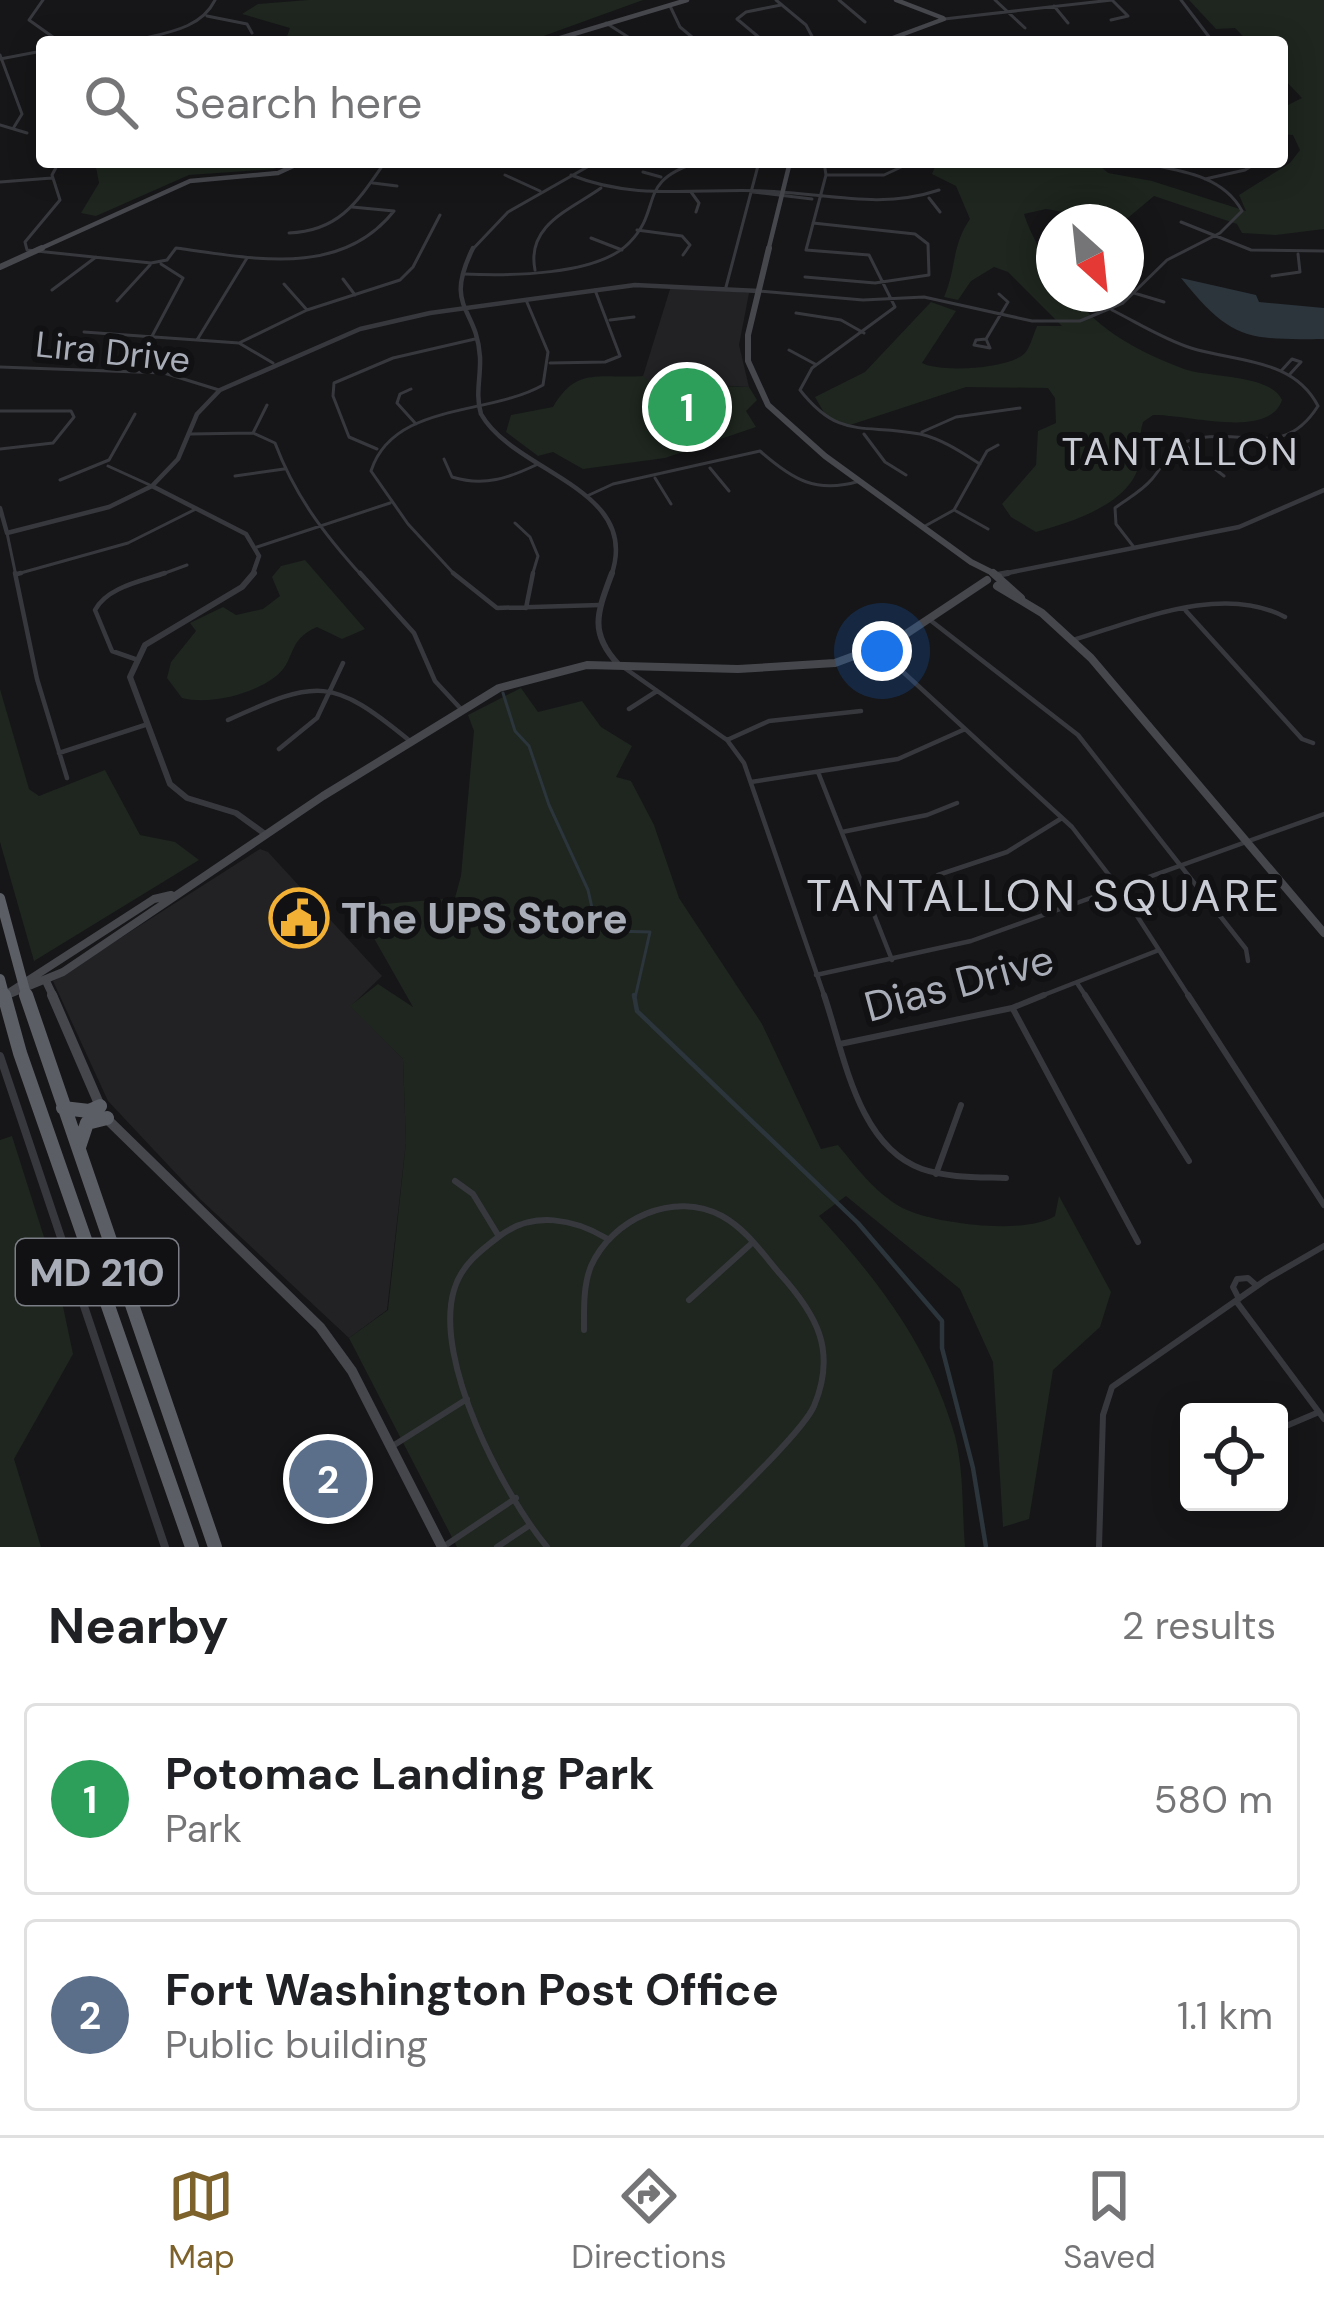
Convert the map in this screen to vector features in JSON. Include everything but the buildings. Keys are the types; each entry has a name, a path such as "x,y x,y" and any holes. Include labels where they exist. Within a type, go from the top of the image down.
{"highway":[{"name":"MD 210","path":"0,898 63,1108 215,1547"},
{"name":"MD 210","path":"0,979 26,1071 192,1547"},
{"path":"63,1108 103,1112"},
{"path":"79,1150 83,1127 103,1112"}],"main road":[{"path":"566,36 688,0"},
{"path":"896,0 944,19"},
{"path":"898,36 944,19"},
{"path":"0,267 190,181 289,168"},
{"path":"789,168 746,347 754,383 791,431 1072,640 1324,934"},
{"path":"23,987 46,981 265,834 500,688 571,666 803,667 878,649 996,580"},
{"path":"644,682 652,667"},
{"path":"2,997 154,899 172,895"},
{"path":"46,981 103,1112 320,1327 352,1371 442,1547"}],"street":[{"path":"43,0 29,20 52,36"},
{"path":"152,36 207,16 215,0"},
{"path":"776,0 806,25 812,36"},
{"path":"839,0 865,22"},
{"path":"995,0 1025,28"},
{"path":"944,19 1112,0 1128,16 1111,20"},
{"path":"1181,0 1208,36"},
{"path":"914,5 923,1"},
{"path":"668,4 691,36"},
{"path":"756,36 738,24 738,17 781,5"},
{"path":"1054,6 1068,22"},
{"path":"207,16 247,24 251,34"},
{"path":"606,23 627,36"},
{"path":"14,127 22,114 0,57 36,52"},
{"path":"0,125 27,133"},
{"path":"56,168 52,178 60,198 25,242 25,249 164,264 183,278 151,338"},
{"path":"290,233 329,229 381,168"},
{"path":"583,168 491,225 464,274 461,309 480,352 477,408 500,437 605,514 616,536 593,628 596,636 622,665 727,740 751,782 864,1111 896,1155 936,1174 961,1180 1006,1178"},
{"path":"464,274 597,261 622,250 637,230 661,177 683,168"},
{"path":"726,287 758,168"},
{"path":"825,168 806,250 868,255 894,299 893,311 800,378 804,396 829,422 864,434 919,434 956,416 1020,408"},
{"path":"826,175 888,174 900,168"},
{"path":"1144,282 1168,259 1238,218 1241,207 1235,197 1205,179 1170,168"},
{"path":"1205,179 1249,168"},
{"path":"643,172 661,177"},
{"path":"505,175 540,191"},
{"path":"571,175 601,188 649,196 752,192 854,201 927,196 939,190"},
{"path":"0,182 52,178"},
{"path":"370,183 397,186"},
{"path":"535,270 530,250 535,235 601,188"},
{"path":"692,192 699,203 696,212"},
{"path":"927,196 940,212"},
{"path":"117,301 151,263 167,260 176,248 304,258 347,250 386,226 394,211 352,207"},
{"path":"238,343 307,310 405,276 440,215"},
{"path":"805,278 884,282 928,277 926,242 908,232 812,223"},
{"path":"1181,223 1251,250 1324,251"},
{"path":"637,230 682,236 690,245 683,255"},
{"path":"591,238 622,250"},
{"path":"1272,277 1302,271 1297,253"},
{"path":"197,340 249,256"},
{"path":"52,290 96,257"},
{"path":"343,280 355,296"},
{"path":"7,533 109,507 152,486 174,465 200,410 220,390 273,363 374,325 661,283 940,298 1004,315 1061,323 1104,312"},
{"path":"284,284 307,310"},
{"path":"550,363 600,362 620,356 595,290"},
{"path":"986,340 1008,302 1000,294"},
{"path":"1144,295 1164,302"},
{"path":"526,300 544,334 550,363 536,392 416,424 377,449 370,472 390,503 482,599 498,608 600,605"},
{"path":"1116,312 1181,344 1290,374 1310,389 1321,406 1305,427 1285,437 1202,438 1182,442 1169,451 1144,487 1114,508 1116,524 1133,546"},
{"path":"796,313 841,320 864,332"},
{"path":"608,321 634,317"},
{"path":"84,332 238,343 258,350 273,363"},
{"path":"377,449 349,437 333,396 334,382 393,358 476,339"},
{"path":"789,350 815,364"},
{"path":"1280,371 1292,359 1300,362 1290,374"},
{"name":"Lira Drive","path":"0,367 169,374 220,390"},
{"path":"411,389 397,401 416,424"},
{"path":"254,433 266,404"},
{"path":"0,411 58,408 71,411 74,417 58,442 0,449"},
{"path":"60,481 106,465 122,447 135,413"},
{"path":"190,434 254,433 275,443 284,469 319,528 414,633 435,681 461,709"},
{"path":"864,434 885,462 906,475"},
{"path":"919,434 980,464"},
{"path":"1182,442 1224,476"},
{"path":"924,526 954,510 987,451 998,445"},
{"path":"585,497 613,484 760,451 814,489 834,490 860,481"},
{"path":"444,458 452,477 476,482 503,480 538,464"},
{"path":"106,465 246,534 257,547 257,566 248,583 157,635 135,659 130,684 174,789 236,813 265,834"},
{"path":"709,466 729,491"},
{"path":"235,476 284,469"},
{"path":"655,477 671,504"},
{"path":"996,580 1133,546 1239,527 1324,490"},
{"path":"257,547 390,503"},
{"path":"0,508 37,679 67,778"},
{"path":"15,575 142,538 196,509"},
{"path":"954,510 988,529"},
{"path":"515,523 530,537 538,556 526,608"},
{"path":"135,659 112,651 95,610 97,603 112,592 187,565"},
{"path":"1072,640 1223,601 1255,604 1285,617"},
{"path":"1186,611 1302,739 1313,743"},
{"path":"930,620 1067,724 1246,949 1248,961"},
{"path":"878,649 1062,818 1119,888 1324,1204"},
{"path":"279,749 312,724 343,663"},
{"path":"228,720 294,691 334,688 357,696 410,741"},
{"path":"629,709 658,691"},
{"path":"727,740 769,722 861,711"},
{"path":"59,753 145,725"},
{"path":"751,782 906,757 963,730"},
{"path":"818,772 892,959"},
{"path":"842,832 927,815 957,803"},
{"path":"816,975 971,941 1324,814"},
{"path":"938,875 1007,852 1062,818"},
{"name":"Dias Drive","path":"841,1044 1012,1008 1159,950"},
{"path":"1077,983 1189,1161"},
{"path":"1012,1008 1138,1242"},
{"path":"0,1056 165,1547"},
{"path":"936,1174 961,1105"},
{"path":"455,1181 473,1194 498,1235"},
{"path":"584,1330 586,1284 606,1238 634,1218 661,1207 689,1206 736,1224 812,1310 825,1350 821,1389 800,1429 682,1547"},
{"path":"547,1547 529,1525 451,1359 453,1302 472,1260 498,1235 542,1219 566,1220 606,1238"},
{"path":"688,1300 752,1243"},
{"path":"1099,1547 1103,1415 1112,1387 1257,1286 1324,1246"},
{"path":"1257,1286 1248,1278 1238,1279 1233,1287 1322,1415 1288,1427"},
{"path":"391,1447 467,1399"},
{"path":"442,1547 516,1498"},
{"path":"497,1547 529,1525"}],"shaded area":[{"path":"643,0 544,36 287,36 290,28 242,14 258,4"},
{"path":"1189,0 1324,0 1324,229 1276,235 1242,233 1237,224 1154,196 1144,204 1036,204 1036,211 1024,214 1036,242 1036,300 1008,272 994,267 971,281 958,300 944,297 970,219 956,186 932,174 934,168 1103,168 1246,211 1239,195 1288,168 1300,150 1293,135 1288,135 1288,105 1302,98 1288,83 1288,36 1243,36 1235,28 1216,29"},
{"path":"96,168 276,168 189,175 96,216 81,213 99,183"},
{"path":"1181,278 1256,295 1259,302 1324,308 1324,339 1276,339 1242,332 1214,314"},
{"path":"671,286 749,293 739,345 749,387 645,381"},
{"path":"931,302 956,311 922,363 931,366 975,368 1005,363 1025,353 1037,326 1062,326 1048,312 1088,312 1108,330 1153,356 1195,372 1265,385 1282,400 1274,412 1245,422 1153,415 1143,422 1138,468 1122,492 1095,510 1036,532 1011,517 1002,504 1036,465 1038,431 1056,423 1055,398 1048,388 966,387 847,426 826,416 815,397 865,372"},
{"path":"643,376 653,384 749,387 757,400 746,411 756,427 665,458 583,469 553,452 538,456 506,432 511,415 553,407 580,380"},
{"path":"305,560 365,629 342,639 317,627 300,638 282,671 265,683 217,699 182,698 167,678 171,662 196,631 190,623 223,607 236,615 263,609 280,596 272,577 281,566"},
{"path":"521,688 538,712 582,701 601,727 632,746 616,777 631,781 654,825 679,898 762,1024 821,1149 838,1145 887,1198 939,1220 1003,1226 1041,1222 1055,1216 1059,1196 1111,1292 1100,1327 1053,1370 1029,1519 1003,1527 993,1362 960,1289 846,1196 819,1216 882,1291 932,1374 958,1449 965,1547 457,1547 349,1338 388,1310 406,1142 403,1059 350,1006 378,984 413,1007 371,933 372,905 455,898 474,731 468,715"},
{"path":"0,689 29,789 39,796 105,770 140,835 175,842 199,860 34,961 0,842"},
{"path":"260,849 268,852 382,976 351,1006 403,1059 406,1142 387,1310 349,1338 200,1199 108,1101 53,981"},
{"path":"12,1136 57,1278 73,1354 14,1459 41,1547 0,1547 0,1140"}],"waterway":[{"path":"503,693 515,731 529,746 549,805 588,890 595,921 612,931 650,932 635,998"},
{"path":"634,995 637,1011 858,1223 942,1321 942,1348 973,1468 986,1547"}],"place":[{"name":"Potomac Landing Park","path":"687,407"},
{"name":"The UPS Store","path":"299,918"},
{"name":"Fort Washington Post Office","path":"328,1479"}],"district":[{"name":"TANTALLON","path":"1181,451"},
{"name":"TANTALLON SQUARE","path":"1044,895"}]}
